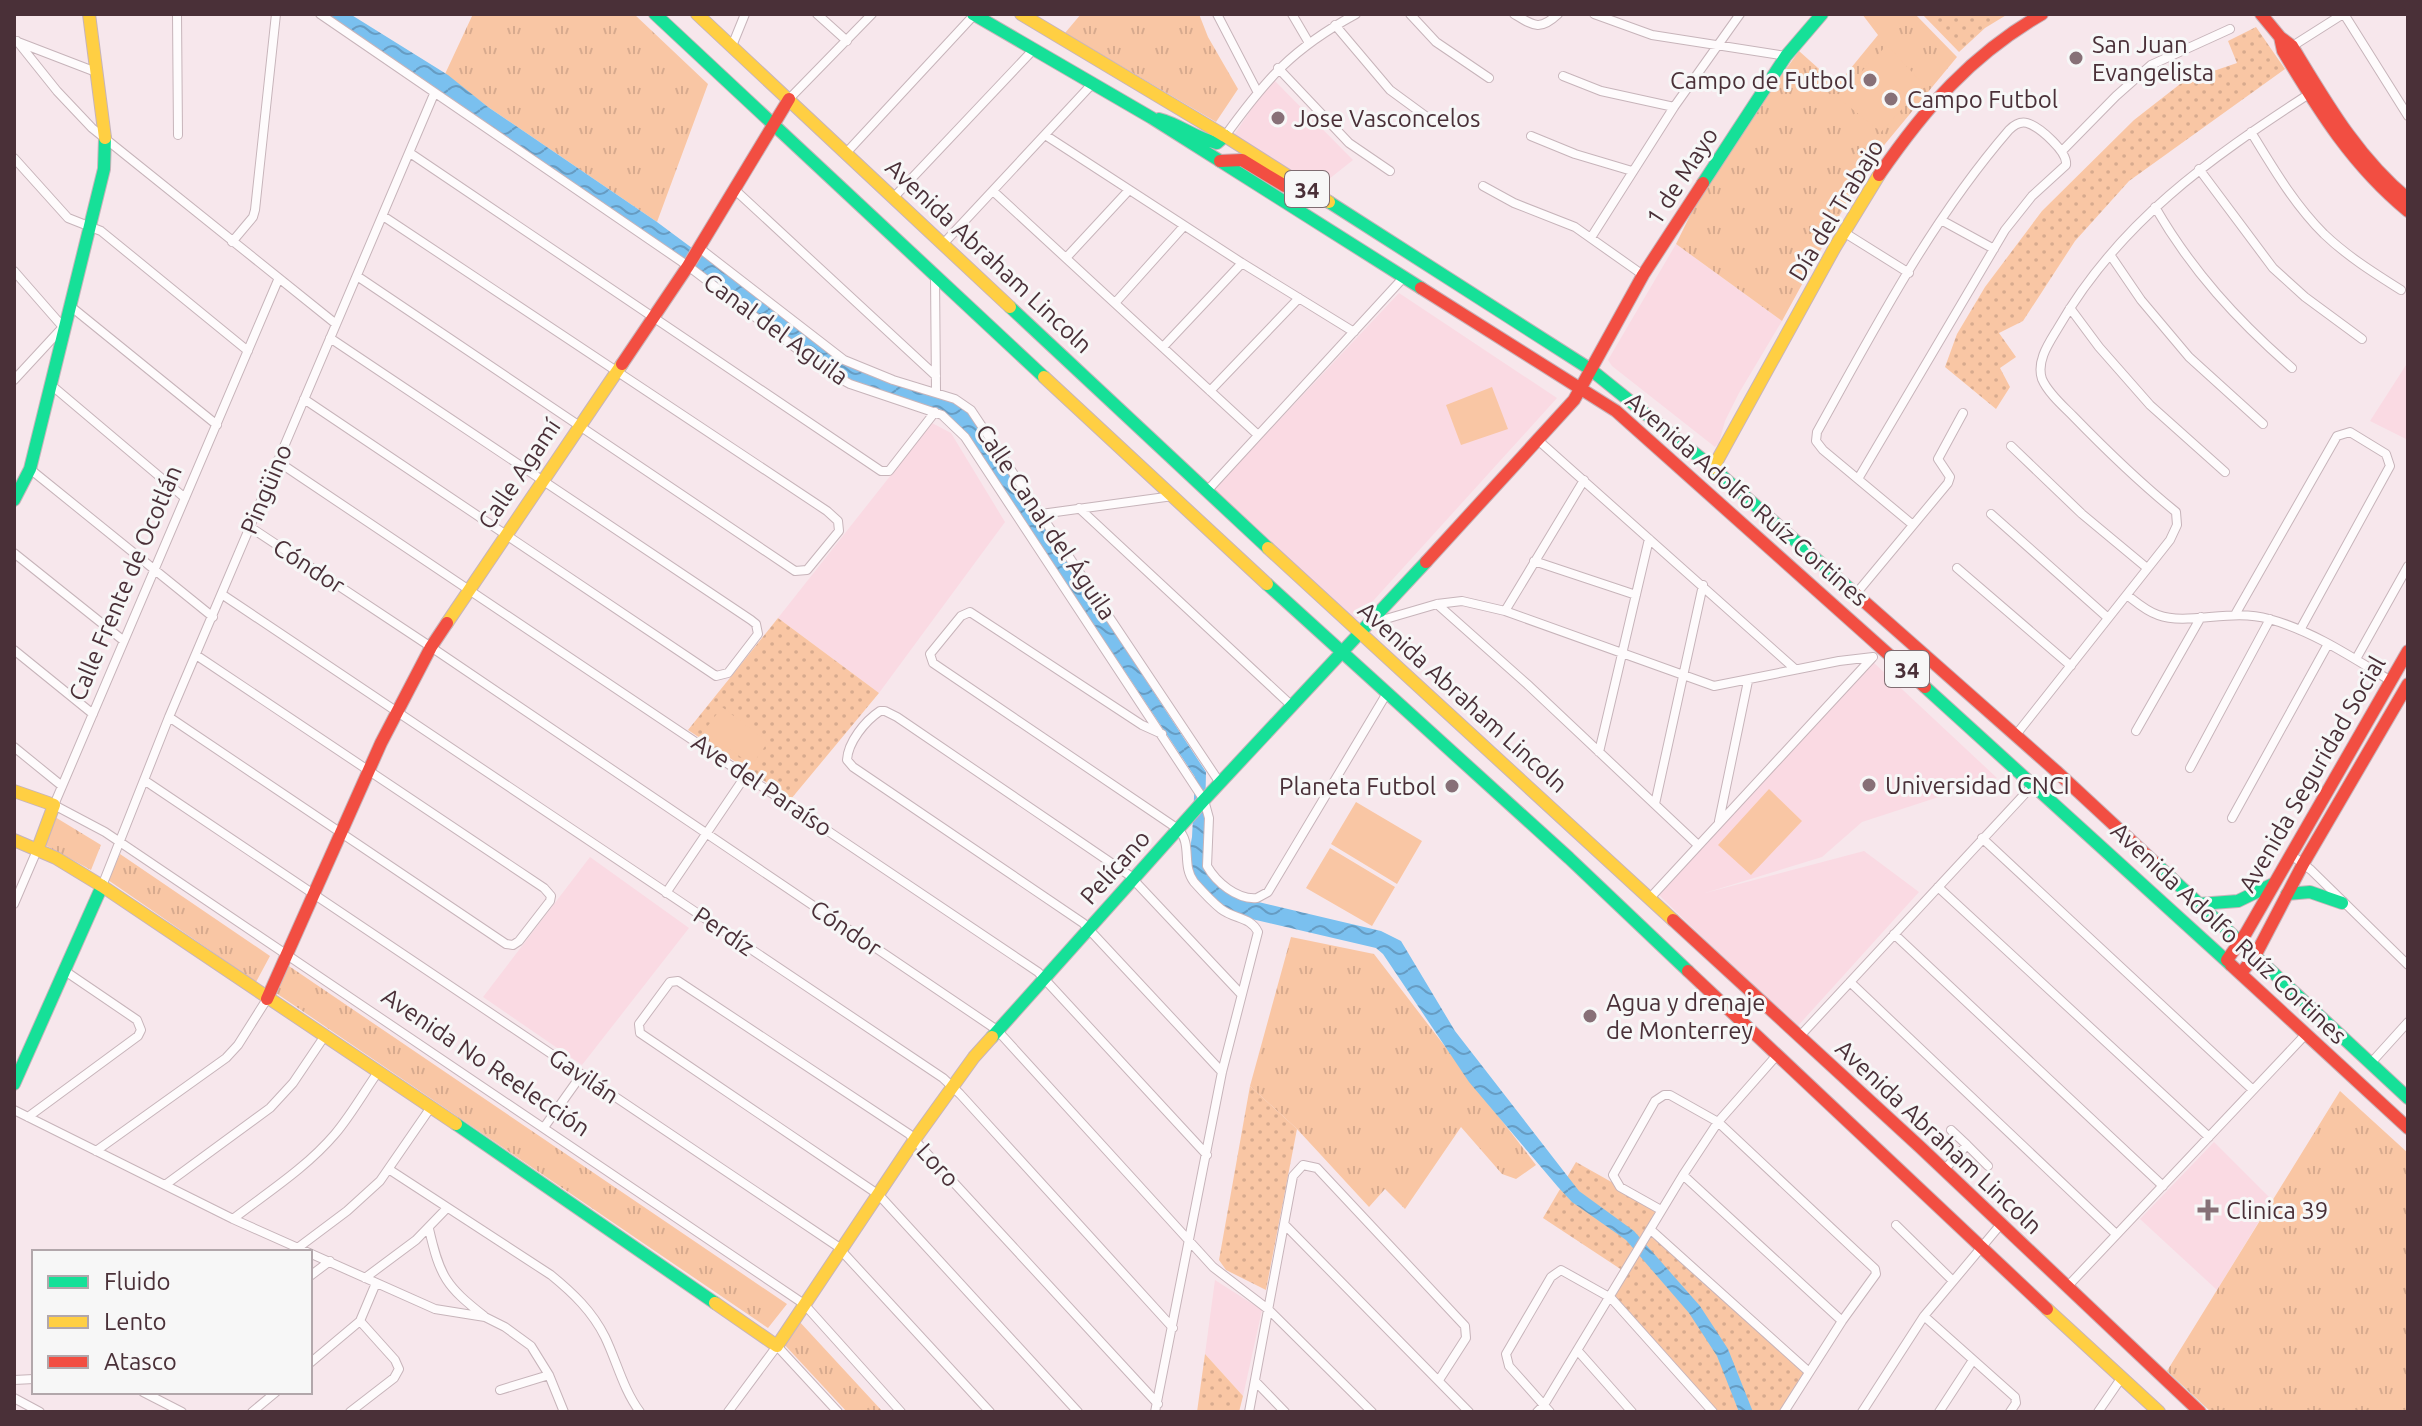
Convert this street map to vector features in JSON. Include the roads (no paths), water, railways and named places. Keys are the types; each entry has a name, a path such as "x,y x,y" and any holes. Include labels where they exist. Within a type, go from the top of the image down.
{"main road":[{"path":"14,500 30,469 104,169 105,140 89,14"},
{"path":"655,14 1341,653 1569,858 2159,1412"},
{"name":"Avenida Abraham Lincoln","path":"697,14 1207,491 1363,628 2200,1412"},
{"name":"Avenida Adolfo Ruíz Cortines","path":"974,14 1152,118 1580,387 1639,431 2034,784 2408,1128"},
{"name":"Avenida Adolfo Ruíz Cortines","path":"1021,14 1225,136 1590,369 1713,468 2015,736 2408,1098"},
{"name":"1 de Mayo","path":"1580,387 1643,275 1786,56 1822,14"},
{"name":"Día del Trabajo","path":"1713,468 1845,233 1894,154 1939,95 1989,48 2042,14"},
{"path":"2261,14 2288,48 2362,157 2408,199"},
{"path":"2288,48 2309,94 2352,160 2408,211"},
{"name":"Calle Agamí","path":"267,999 368,772 431,647 693,256 789,99"},
{"path":"1152,118 1179,124 1210,142 1217,143 1225,136"},
{"path":"1220,161 1242,160 1285,186 1305,188"},
{"name":"Pelícano","path":"777,1346 915,1139 997,1030 1204,800 1539,441 1574,400 1580,387"},
{"path":"1639,431 1661,442 1690,467 1713,468"},
{"name":"Avenida Seguridad Social","path":"2227,960 2241,941 2408,651"},
{"name":"Avenida Seguridad Social","path":"2241,973 2255,956 2303,864 2407,688"},
{"name":"Avenida No Reelección","path":"14,791 54,805"},
{"name":"Calle Frente de Ocotlán","path":"38,848 54,805"},
{"path":"14,840 38,848 102,886 431,1107 777,1346"},
{"path":"2199,904 2229,905 2258,894 2273,884"},
{"path":"14,1084 102,886"},
{"path":"2287,894 2310,892 2342,903"}],"street":[{"path":"177,14 178,135"},
{"path":"232,242 253,217 255,210 276,14"},
{"name":"Canal del Aguila","path":"320,14 434,94 693,256 826,371 850,384 951,420 1204,800"},
{"path":"732,46 745,14"},
{"path":"817,14 847,41"},
{"name":"Calle Agamí","path":"789,99 872,14"},
{"path":"847,152 974,14"},
{"path":"1217,14 1257,91"},
{"path":"1292,14 1309,43"},
{"path":"1225,136 1257,91 1278,68 1309,43 1356,14"},
{"path":"1410,14 1444,48 1489,78"},
{"path":"1514,14 1532,24 1543,25 1558,14"},
{"path":"1594,14 1652,35 1786,56"},
{"path":"1592,236 1674,107 1740,14"},
{"path":"2288,48 2344,14 2408,116"},
{"path":"1335,25 1382,83 1435,123"},
{"path":"2063,150 2151,65 2230,29"},
{"path":"15,40 96,72"},
{"path":"15,40 66,101 105,140 336,324"},
{"path":"895,196 1034,49"},
{"path":"1278,68 1349,143 1390,171"},
{"path":"1563,76 1601,91 1674,107"},
{"path":"944,243 1093,83"},
{"name":"Pingüino","path":"102,886 169,717 434,94"},
{"path":"2015,736 2170,540 2177,525 2176,512 2112,456 2066,410 2042,379 2040,370 2045,351 2070,308 2155,207 2199,169 2309,94"},
{"path":"1858,479 2017,212 2068,162 2063,150 2032,125 2023,122 2013,126 1941,220 1817,432 1819,446 1858,479 1913,525"},
{"path":"2251,132 2288,190 2325,235 2365,267 2401,290"},
{"path":"1045,135 1354,332"},
{"path":"1531,136 1575,154 1632,171"},
{"path":"410,153 884,472 889,471 935,412"},
{"path":"14,158 68,218 101,231 248,351"},
{"path":"2199,169 2273,268 2305,297 2362,339"},
{"path":"1483,186 1514,203 1592,236 1643,275"},
{"path":"734,189 936,376"},
{"path":"1066,258 1129,190"},
{"path":"993,191 1258,435"},
{"path":"2155,207 2173,239 2206,284 2292,368"},
{"path":"357,276 799,572 807,570 840,526 827,511 383,216"},
{"path":"1941,220 1994,249"},
{"path":"1115,303 1184,226"},
{"path":"1845,233 1909,273"},
{"name":"Calle Canal del Águila","path":"693,256 844,360 893,380 957,400 971,410 1220,783"},
{"path":"2111,256 2172,338 2263,424"},
{"path":"1163,347 1242,263"},
{"path":"14,271 63,327 14,380"},
{"path":"935,275 936,392"},
{"path":"1207,491 1404,277"},
{"name":"Calle Frente de Ocotlán","path":"54,805 278,280"},
{"path":"1210,391 1299,298"},
{"path":"69,304 217,425"},
{"path":"2070,308 2099,347 2150,405 2225,472"},
{"path":"304,399 720,677 728,673 754,641 758,628 751,620 330,338"},
{"path":"50,383 185,498"},
{"path":"1855,596 1948,483 1950,477 1938,459 1963,413"},
{"path":"2236,613 2337,436 2345,432 2354,433 2386,454 2390,462 2389,471 2300,630"},
{"path":"1539,441 1795,669"},
{"path":"2011,446 2082,514 2147,568"},
{"name":"Ave del Paraíso","path":"277,461 1044,977 1207,1155"},
{"path":"30,469 213,617"},
{"path":"1505,611 1584,480"},
{"path":"1041,514 1173,496"},
{"path":"1079,508 1292,706"},
{"path":"1991,514 2108,618"},
{"name":"Cóndor","path":"250,527 997,1030 1226,1280 1269,1310 1372,1412"},
{"path":"1599,752 1649,539"},
{"path":"14,553 124,641"},
{"path":"1534,561 1636,595"},
{"path":"2356,659 2408,566"},
{"path":"1957,568 2071,666"},
{"path":"1655,804 1703,585"},
{"name":"Perdíz","path":"223,595 952,1086 1173,1328"},
{"path":"2127,595 2159,616 2201,617 2236,613 2270,619 2328,644 2391,681"},
{"path":"1363,628 1437,604 1462,601 1505,611 1714,686 1873,657"},
{"path":"1437,604 1698,845"},
{"path":"1157,1408 1222,1072 1258,938 1257,929 1253,923 1223,911 1192,879 1187,864 1186,839 1178,829 933,663 930,658 932,650 961,616 970,612 1162,735"},
{"path":"2136,731 2201,617"},
{"path":"2190,768 2270,619"},
{"path":"2232,818 2328,644"},
{"path":"1650,898 1882,647"},
{"path":"14,650 93,714"},
{"path":"169,717 506,944 513,945 519,941 547,906 551,896 544,888 196,655"},
{"path":"1719,822 1748,681"},
{"path":"1204,800 1209,818 1207,859 1210,871 1239,895 1257,898 1268,892 1387,693"},
{"path":"1222,1072 1090,929 853,767 847,760 850,746 867,722 880,711 897,717 1134,879 1241,994"},
{"path":"14,747 62,786"},
{"path":"666,893 746,775"},
{"name":"Gavilán","path":"144,780 842,1250 990,1412"},
{"path":"1799,1037 2034,784"},
{"name":"Avenida No Reelección","path":"54,805 86,821 287,953 804,1304 901,1412"},
{"path":"1982,838 2253,1090"},
{"name":"Calle Frente de Ocotlán","path":"14,904 38,848"},
{"path":"2290,854 2408,965"},
{"path":"1938,887 2209,1137"},
{"path":"1894,934 2163,1186"},
{"path":"28,1117 138,1036 141,1030 137,1020 65,971"},
{"name":"Loro","path":"879,1195 640,1033 639,1024 673,980 692,989 915,1139 1157,1408"},
{"path":"1850,982 2116,1234"},
{"path":"96,1151 226,1058 267,999"},
{"path":"2370,1064 2408,1022"},
{"path":"2067,1287 2306,1034"},
{"path":"165,1185 270,1108 293,1083 324,1037"},
{"path":"1713,1412 1611,1298 1561,1270 1551,1277 1507,1350 1509,1366 1544,1410 1578,1351 1611,1298 1651,1230 1661,1210 1683,1175 1718,1122 1777,1055"},
{"path":"233,1219 323,1147 378,1072"},
{"path":"545,1126 582,1074"},
{"path":"1661,1210 1620,1187 1613,1175 1655,1101 1664,1095 1675,1096 1718,1122 1876,1272 1784,1412"},
{"path":"299,1247 359,1201 390,1170 431,1107"},
{"path":"14,1110 233,1219 306,1250"},
{"path":"1951,1130 1988,1166"},
{"path":"1944,1170 1967,1145"},
{"path":"1249,1412 1293,1176 1303,1165 1317,1168 1467,1331 1466,1338 1439,1380"},
{"path":"390,1170 551,1275 586,1307 605,1338 629,1396 640,1412"},
{"path":"1683,1175 1842,1321"},
{"path":"879,1195 1078,1412"},
{"path":"365,1278 429,1229 447,1208"},
{"path":"1862,1412 1924,1316 2001,1224"},
{"path":"1285,1225 1469,1412"},
{"path":"1896,1225 1953,1281"},
{"path":"429,1229 441,1272 456,1294 531,1346 549,1375 564,1412"},
{"path":"1651,1230 1809,1372"},
{"path":"312,1253 447,1313 485,1317"},
{"path":"312,1274 330,1261"},
{"path":"312,1361 360,1321 376,1283"},
{"path":"447,1313 456,1294"},
{"path":"1924,1316 2016,1400 2010,1412"},
{"path":"350,1412 394,1378 399,1369 395,1360 360,1321"},
{"path":"777,1346 838,1412"},
{"name":"Pelícano","path":"728,1412 777,1346"},
{"path":"1578,1351 1632,1412"},
{"path":"1939,1412 1973,1360"},
{"path":"500,1390 549,1375"},
{"path":"2098,1412 2122,1377"},
{"path":"1255,1381 1285,1412"},
{"path":"147,1394 182,1412"},
{"path":"156,1399 162,1394"},
{"path":"252,1412 274,1394"},
{"path":"14,1398 40,1412"}],"water":[{"path":"319,14 350,14 448,75 488,107 657,222 836,355 965,404 1206,772 1204,866 1233,896 1381,931 1401,941 1455,1031 1579,1191 1634,1231 1700,1306 1728,1349 1753,1412 1739,1412 1717,1356 1689,1313 1626,1240 1572,1202 1469,1082 1383,954 1376,948 1226,913 1192,879 1187,864 1192,837 1195,777 951,420 850,384 717,287"}],"place":[{"name":"San Juan Evangelista","path":"2076,58"},
{"name":"Campo de Futbol","path":"1870,80"},
{"name":"Campo Futbol","path":"1891,99"},
{"name":"Jose Vasconcelos","path":"1278,118"},
{"name":"Universidad CNCI","path":"1869,785"},
{"name":"Planeta Futbol","path":"1452,786"},
{"name":"Agua y drenaje de Monterrey","path":"1590,1016"},
{"name":"Clinica 39","path":"2208,1210"}]}
